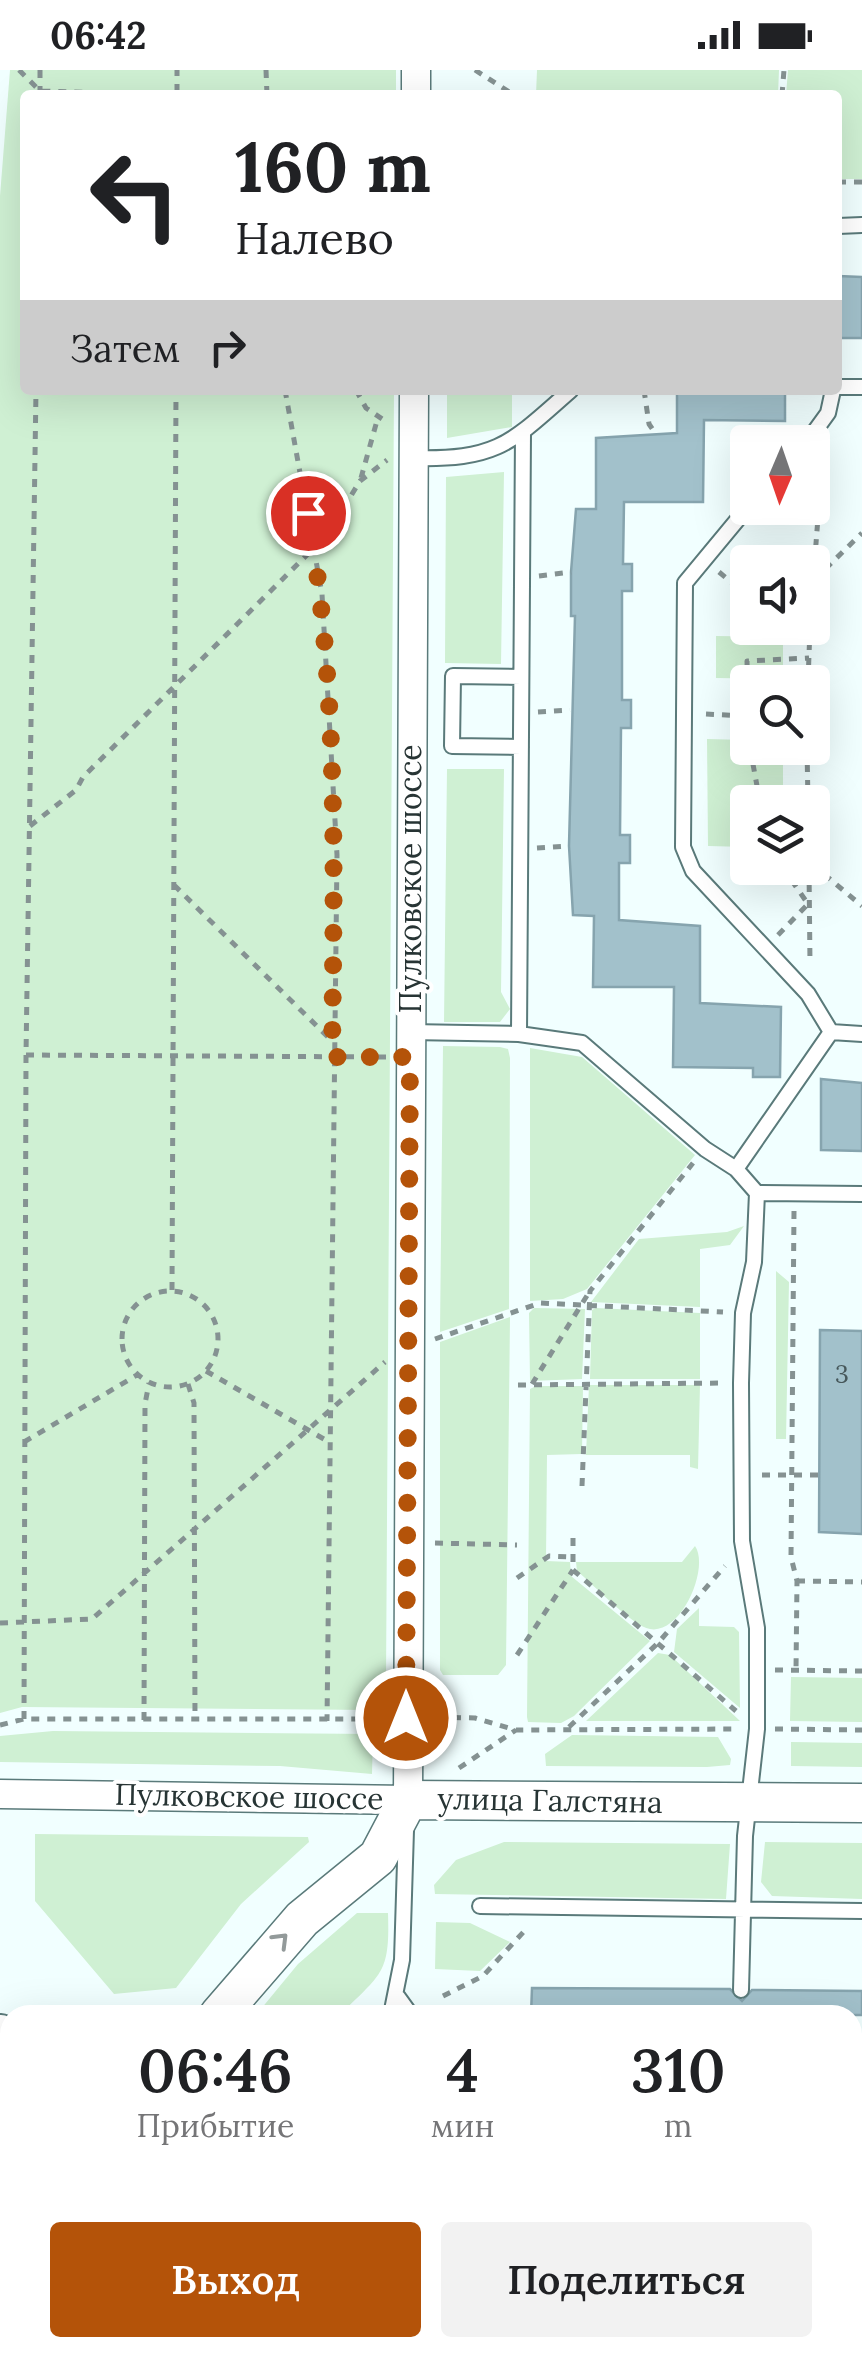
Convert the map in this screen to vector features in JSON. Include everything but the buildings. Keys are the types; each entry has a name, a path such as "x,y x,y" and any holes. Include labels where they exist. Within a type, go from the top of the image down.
{"street":[{"name":"Пулковское шоссе","path":"0,1794 408,1800 414,395"},
{"name":"улица Галстяна","path":"228,2005 302,1919 378,1858 408,1800 862,1803"}],"lane":[{"path":"414,458 487,453 523,432 565,395"},
{"path":"820,425 833,395"},
{"path":"520,1034 523,432"},
{"path":"732,525 685,583 682,712 686,860 808,994 831,1032"},
{"path":"521,677 453,676 452,746 521,747"},
{"path":"831,1032 862,1034"},
{"path":"736,1169 831,1032"},
{"path":"410,1045 520,1034 582,1042 705,1150 736,1169 757,1193 754,1262 742,1313 742,1546 756,1628 757,1729 752,1803 745,1836 741,1990"},
{"path":"757,1193 862,1194"},
{"path":"395,2005 408,1800"},
{"path":"480,1906 862,1911"},
{"path":"398,1997 404,2005"}],"path":[{"path":"19,70 37,90"},
{"path":"475,70 506,90"},
{"path":"24,1719 26,1055 36,395"},
{"path":"172,1290 176,395"},
{"path":"286,395 328,651 337,855 327,1721"},
{"path":"645,395 649,424 655,432"},
{"path":"30,826 76,790 83,777 314,548 360,480 378,417"},
{"path":"360,480 394,456 414,458"},
{"path":"830,565 862,533"},
{"path":"702,558 730,581"},
{"path":"522,576 571,572"},
{"path":"809,646 809,665"},
{"path":"747,665 747,661 809,658"},
{"path":"521,712 570,710"},
{"path":"682,712 730,715"},
{"path":"520,848 569,846"},
{"path":"830,881 862,906"},
{"path":"173,884 332,1041"},
{"path":"795,885 808,904"},
{"path":"808,994 812,943 810,885"},
{"path":"766,949 808,904"},
{"path":"26,1055 332,1057 410,1045"},
{"path":"532,1384 585,1305 590,1291 705,1150"},
{"path":"794,1193 791,1558 797,1582 796,1670"},
{"path":"172,1290 188,1294 211,1313 218,1343 206,1372 175,1388 149,1383 137,1375 122,1350 125,1320 144,1298 172,1290"},
{"path":"432,1340 540,1303 700,1310"},
{"path":"582,1486 585,1305"},
{"path":"0,1624 92,1619 386,1361"},
{"path":"206,1372 329,1442"},
{"path":"24,1442 137,1375"},
{"path":"144,1720 145,1404 149,1383"},
{"path":"518,1384 741,1383"},
{"path":"188,1384 194,1403 196,1720"},
{"path":"776,1475 819,1475"},
{"path":"516,1655 573,1570 573,1538"},
{"path":"432,1543 517,1545"},
{"path":"567,1729 658,1643 742,1546"},
{"path":"517,1578 548,1556 572,1557"},
{"path":"573,1570 757,1729"},
{"path":"797,1582 862,1582"},
{"path":"757,1670 862,1671"},
{"path":"426,1717 475,1718 516,1730 862,1730"},
{"path":"0,1725 24,1719 386,1718"},
{"path":"470,1760 516,1730"},
{"path":"443,1996 483,1976 547,1907"}],"green space":[{"path":"10,70 396,70 396,90 20,90 20,395 394,395 386,1682 374,1683 373,1710 22,1707 0,1713 0,196"},
{"path":"537,70 779,70 778,90 536,90"},
{"path":"788,70 862,70 862,179 842,179 842,90 786,90"},
{"path":"447,395 512,395 512,427 447,438"},
{"path":"504,472 501,664 445,663 446,477"},
{"path":"716,636 730,636 730,645 783,645 783,665 730,665 730,678 716,678"},
{"path":"707,739 730,740 730,765 783,765 783,785 730,785 730,847 708,846"},
{"path":"447,769 504,769 501,992 510,1009 500,1022 444,1022"},
{"path":"443,1046 508,1049 509,1309 440,1332"},
{"path":"530,1048 582,1057 695,1155 587,1289 563,1299 530,1301"},
{"path":"744,1226 730,1245 700,1249 700,1307 591,1302 639,1239 727,1232"},
{"path":"776,1271 789,1282 786,1439 776,1439"},
{"path":"534,1308 585,1309 582,1379 530,1381 529,1313"},
{"path":"592,1310 700,1313 700,1379 590,1379"},
{"path":"510,1317 506,1665 498,1675 443,1675 440,1342"},
{"path":"589,1385 700,1385 698,1469 690,1467 690,1455 586,1455"},
{"path":"583,1386 582,1454 547,1455 546,1561 570,1562 571,1576 650,1641 574,1716 561,1723 528,1722 527,1717 530,1389"},
{"path":"695,1546 699,1556 696,1584 682,1611 661,1628 650,1629 633,1620 577,1571 576,1562 682,1562"},
{"path":"699,1608 699,1626 734,1627 739,1632 740,1708 674,1652 677,1629"},
{"path":"658,1653 670,1655 740,1721 586,1721"},
{"path":"791,1677 862,1678 862,1722 790,1721"},
{"path":"53,1731 373,1734 372,1774 280,1766 0,1762 0,1736"},
{"path":"572,1735 718,1737 731,1759 730,1765 546,1766 545,1754"},
{"path":"791,1742 862,1743 862,1767 791,1766"},
{"path":"35,1834 308,1837 309,1842 241,1904 176,1988 114,1994 35,1901"},
{"path":"504,1842 730,1844 726,1899 435,1894 434,1885 456,1860"},
{"path":"765,1842 862,1843 862,1899 772,1896 761,1882"},
{"path":"357,1913 388,1913 387,1949 381,1971 350,2005 264,2005 298,1964"},
{"path":"436,1922 470,1923 510,1942 480,1971 435,1969"}],"route":[{"path":"308,513 328,651 337,855 332,1057 410,1057 406,1718"}]}
